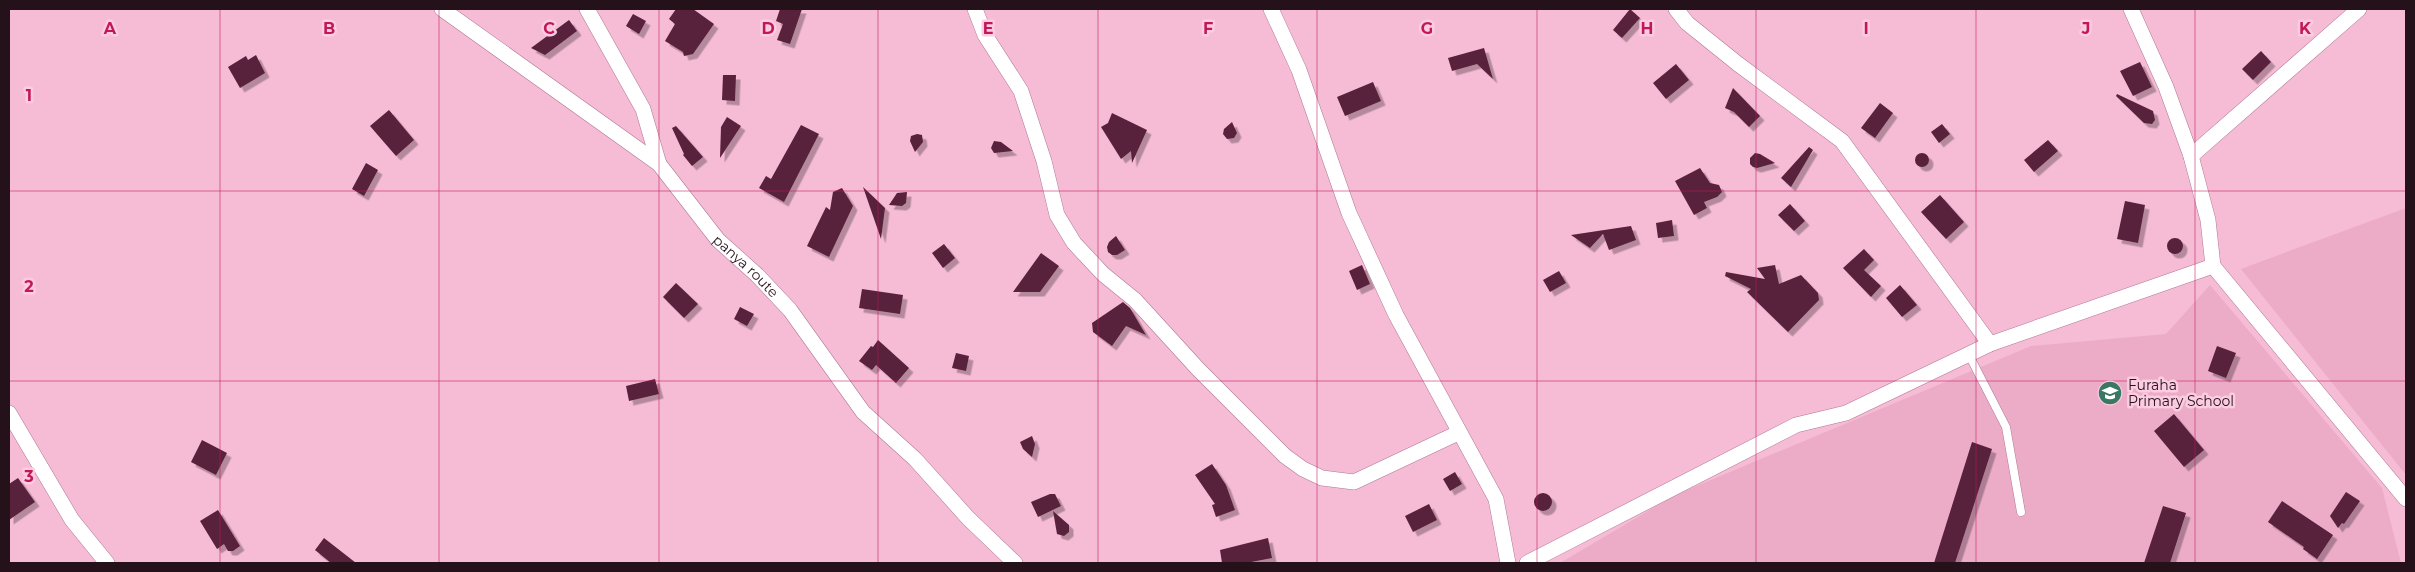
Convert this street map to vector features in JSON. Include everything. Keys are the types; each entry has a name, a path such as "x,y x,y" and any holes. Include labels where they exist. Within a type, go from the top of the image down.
{"street":[{"name":"panya route","path":"442,9 659,164 718,240 757,275 790,310 863,412 916,459 968,518 1015,563"},
{"path":"587,9 644,109 659,164"},
{"path":"975,9 985,35 1021,91 1044,161 1056,215 1074,244 1103,274 1135,300 1198,369 1285,456 1303,469 1322,478 1354,482 1458,433"},
{"path":"1271,9 1299,70 1349,213 1396,315 1458,433 1496,499 1508,563"},
{"path":"1676,9 1687,23 1738,64 1842,141 1990,344"},
{"path":"2131,9 2166,87 2191,156 2208,220 2213,266 2406,499"},
{"path":"2191,156 2359,9"},
{"path":"1527,563 1796,424 1846,413 1990,344 2213,266"},
{"path":"9,413 72,520 107,563"}],"lane":[{"path":"1969,355 2006,427 2020,512"}],"shaded area":[{"path":"2406,208 2406,475 2241,269"},
{"name":"Furaha Primary School","path":"2210,285 2382,488 2401,563 1560,563 1675,495 2031,346 2166,334"}],"building":[{"path":"676,9 693,9 714,24 693,54 684,56 683,52 665,41 675,24 669,19"},
{"path":"780,9 802,9 790,44 777,40 783,24 776,21"},
{"path":"1630,9 1640,18 1622,38 1613,30"},
{"path":"633,14 646,21 639,34 626,26"},
{"path":"569,20 577,31 545,55 531,48"},
{"path":"1484,48 1493,79 1477,64 1452,71 1448,58"},
{"path":"2261,51 2271,62 2253,80 2242,69"},
{"path":"256,55 265,73 240,88 228,67 246,56 248,60"},
{"path":"2140,62 2152,87 2133,96 2120,71"},
{"path":"1676,64 1689,80 1666,99 1653,83"},
{"path":"723,75 736,75 735,101 722,100"},
{"path":"1373,82 1381,101 1345,116 1337,97"},
{"path":"1733,88 1760,116 1749,127 1734,112 1725,108"},
{"path":"2117,94 2153,111 2155,120 2152,124 2144,123 2116,96"},
{"path":"1880,103 1893,113 1875,138 1861,128"},
{"path":"389,110 414,140 396,156 370,126"},
{"path":"1112,113 1147,130 1132,163 1131,151 1121,159 1101,127 1108,123"},
{"path":"727,117 741,126 720,158 721,127"},
{"path":"1232,122 1237,133 1234,138 1227,139 1223,134 1224,129"},
{"path":"1942,124 1950,134 1939,143 1931,132"},
{"path":"801,125 819,134 784,202 759,188 766,176 771,179"},
{"path":"676,126 703,157 692,166 683,155 672,128"},
{"path":"922,135 923,142 915,152 910,141 911,136"},
{"path":"2048,140 2058,151 2034,172 2024,160"},
{"path":"994,141 1001,142 1013,151 994,153 991,148"},
{"path":"1809,147 1813,150 1791,187 1781,178"},
{"path":"1755,153 1775,163 1757,168 1753,167 1750,164 1750,158"},
{"path":"1919,153 1925,153 1929,160 1925,167 1919,167 1915,163 1915,157"},
{"path":"366,163 378,170 364,196 352,189"},
{"path":"1700,168 1710,183 1719,185 1722,192 1717,197 1704,202 1707,208 1694,215 1675,181"},
{"path":"863,187 885,208 881,239"},
{"path":"842,188 853,206 829,257 807,246 826,207 830,210 833,192"},
{"path":"907,192 906,203 902,206 889,205 897,193"},
{"path":"1940,195 1964,222 1946,239 1921,212"},
{"path":"2125,201 2145,205 2138,243 2117,239"},
{"path":"1790,204 1805,221 1794,231 1778,215"},
{"path":"1672,220 1674,236 1658,238 1656,223"},
{"path":"1631,226 1636,240 1609,250 1603,234 1590,248 1571,235"},
{"path":"1116,236 1125,250 1117,255 1112,255 1108,252 1107,247 1109,242"},
{"path":"2175,238 2181,240 2183,246 2181,252 2175,254 2169,252 2167,246 2169,240"},
{"path":"944,244 955,258 943,268 932,253"},
{"path":"1864,249 1874,260 1864,270 1881,286 1871,297 1843,268"},
{"path":"1041,253 1059,266 1040,292 1013,292"},
{"path":"1362,265 1370,284 1357,290 1349,271"},
{"path":"1775,265 1779,284 1801,275 1818,293 1819,300 1788,332 1747,292 1751,289 1725,276 1726,272 1765,279 1757,268"},
{"path":"1559,271 1566,283 1550,292 1543,280"},
{"path":"676,283 698,304 684,318 663,297"},
{"path":"1900,285 1917,305 1902,317 1886,298"},
{"path":"862,289 903,295 900,314 859,308"},
{"path":"1123,302 1130,308 1146,335 1126,326 1112,346 1093,332 1092,323"},
{"path":"740,307 754,314 747,326 734,319"},
{"path":"878,340 909,368 896,383 876,365 872,370 859,361"},
{"path":"2217,346 2236,353 2226,378 2208,371"},
{"path":"956,353 969,356 966,371 952,368"},
{"path":"655,379 659,394 629,401 626,386"},
{"path":"2174,414 2204,450 2184,467 2154,431"},
{"path":"1032,436 1035,444 1032,457 1023,449 1020,442"},
{"path":"202,440 227,453 216,475 191,462"},
{"path":"1972,442 1992,449 1955,563 1934,563"},
{"path":"1212,464 1226,485 1235,510 1216,517 1212,505 1215,504 1195,475"},
{"path":"1455,472 1462,484 1450,491 1443,479"},
{"path":"18,478 35,502 9,520 9,484"},
{"path":"2346,492 2360,501 2344,524 2342,523 2338,528 2330,516"},
{"path":"1543,493 1549,496 1552,502 1549,508 1543,511 1537,508 1534,502 1537,496"},
{"path":"1050,494 1055,494 1061,506 1038,517 1031,502"},
{"path":"2282,501 2333,535 2317,559 2303,549 2304,547 2268,522"},
{"path":"1429,504 1437,520 1413,532 1405,516"},
{"path":"2163,506 2186,513 2170,563 2144,563"},
{"path":"218,510 240,546 233,551 228,551 224,544 217,549 200,521"},
{"path":"1053,511 1069,525 1069,532 1064,536 1057,534"},
{"path":"324,538 356,563 331,563 315,550"},
{"path":"1268,538 1272,558 1246,563 1222,563 1220,550"}],"place":[{"name":"Furaha Primary School","path":"2110,393"}]}
